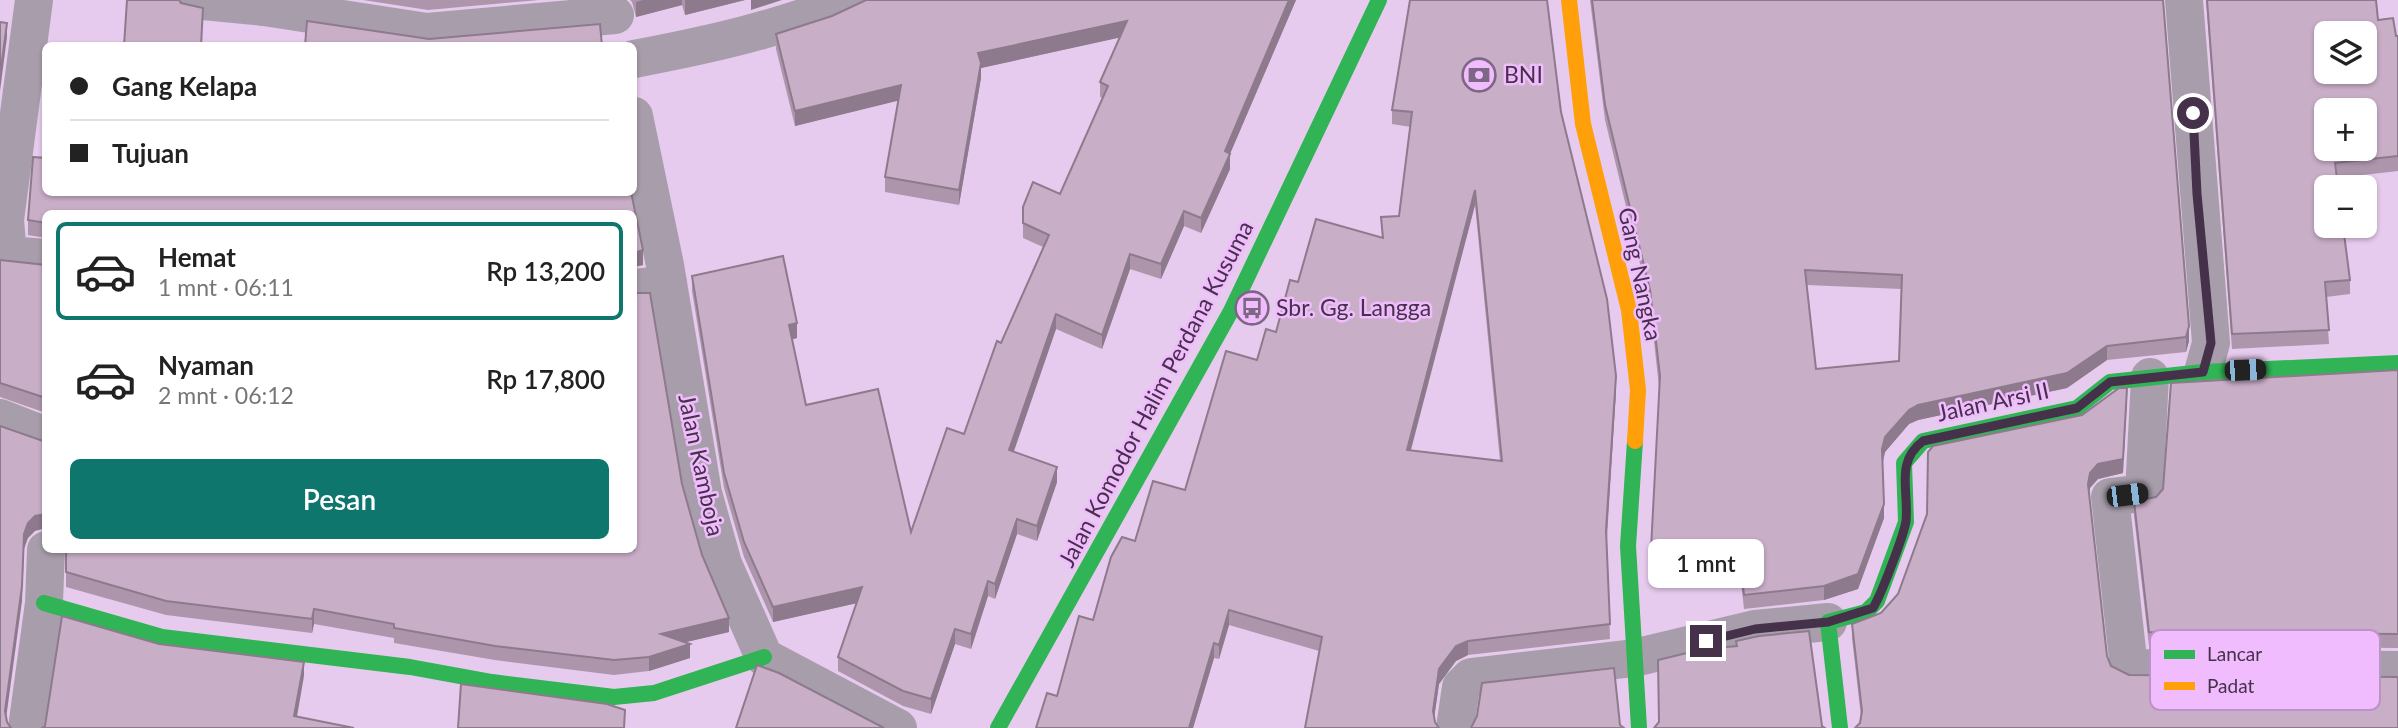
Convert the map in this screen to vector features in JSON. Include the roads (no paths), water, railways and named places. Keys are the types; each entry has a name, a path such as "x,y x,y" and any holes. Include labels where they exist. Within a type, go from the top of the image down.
{"street":[{"path":"34,0 3,225 8,255 42,258"},
{"path":"192,0 272,4 427,32 616,20"},
{"path":"637,58 707,45 804,19 851,0"},
{"name":"Gang Nangka","path":"1569,0 1568,10 1583,124 1629,310 1638,390 1628,546 1639,728"},
{"path":"2184,0 2211,343 2203,372"},
{"name":"Jalan Komodor Halim Perdana Kusuma","path":"998,728 1231,311 1375,2"},
{"name":"Jalan Kamboja","path":"637,146 651,286 723,564 764,657"},
{"name":"Jalan Arsi II","path":"1828,622 1866,612 1877,601 1906,522 1904,463 1923,441 2077,408 2110,382 2203,372 2398,363"},
{"path":"2150,377 2144,493 2110,497 2129,668 2150,668"},
{"path":"0,418 42,434"},
{"path":"27,728 44,603 46,553"},
{"path":"44,603 162,637 384,663 492,682 614,697 654,693 764,657 898,728"},
{"path":"1455,728 1461,687 1471,677 1507,670 1634,658 1755,629 1828,622 1839,728"},
{"path":"2380,670 2398,670"}],"place":[{"name":"BNI","path":"1479,75"},
{"name":"Sbr. Gg. Langga","path":"1252,308"}]}
